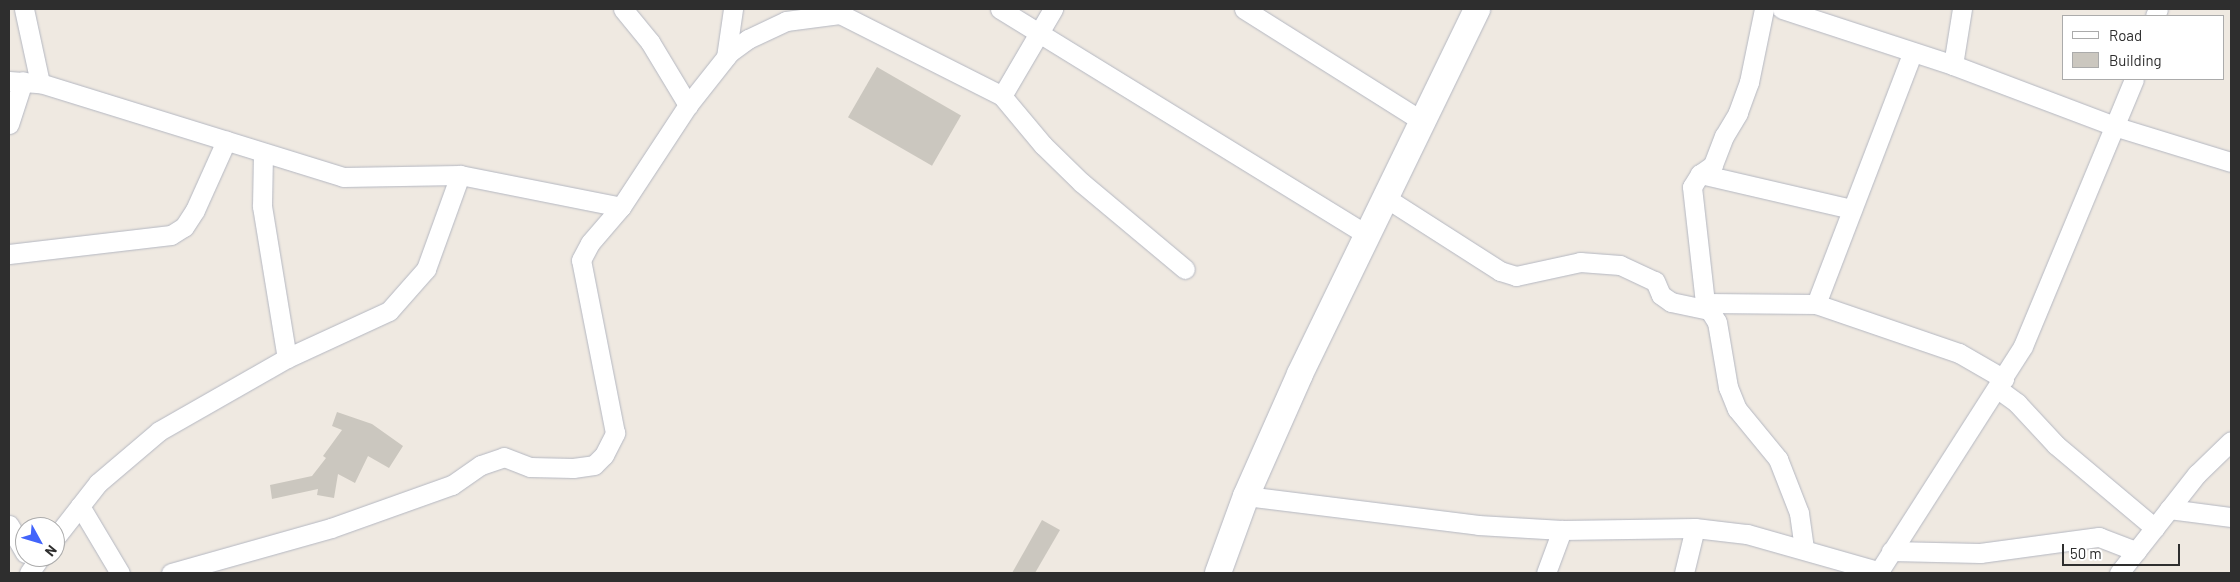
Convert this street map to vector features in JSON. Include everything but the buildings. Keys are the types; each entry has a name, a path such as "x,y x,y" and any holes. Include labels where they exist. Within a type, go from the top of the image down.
{"main road":[{"path":"1218,573 1246,496 1367,236 1477,9"}],"street":[{"path":"9,124 24,82 24,9"},
{"path":"624,9 650,42 688,105"},
{"path":"726,57 733,9"},
{"path":"1000,9 1367,236"},
{"path":"1002,96 1053,9"},
{"path":"1244,9 1422,122"},
{"path":"1764,9 1749,82 1738,113 1724,136 1713,164 1700,174 1692,187 1708,307 1716,322 1728,388 1737,409 1778,459 1799,513 1804,549"},
{"path":"1782,9 1912,54 1953,65 2117,127 2231,162"},
{"path":"1953,65 1962,9"},
{"path":"171,573 340,525 452,485 480,465 504,457 530,467 594,465 604,454 615,434 581,260 590,243 621,206 688,105 726,57 748,39 786,21 840,14 1002,96 1043,145 1082,184 1185,269"},
{"path":"1816,304 1912,54"},
{"path":"1246,496 1404,518 1562,530 1695,528 1747,534 1878,572 2001,384 2023,346 2117,127 2134,80"},
{"path":"24,82 343,177 460,175 621,206"},
{"path":"9,254 171,234 184,227 195,210 226,141"},
{"path":"263,154 262,206 287,358"},
{"path":"1700,174 1852,209"},
{"path":"65,525 98,484 160,432 287,358 389,311 426,269 460,175"},
{"path":"1386,198 1500,270 1516,276 1580,262 1620,265 1655,281 1661,295 1671,302 1708,307 1816,304 1959,353 2001,384 2056,445 2155,528"},
{"path":"2119,573 2197,474 2231,441"},
{"path":"80,506 120,573"},
{"path":"2170,509 2231,517"},
{"path":"1684,573 1695,528"},
{"path":"1546,573 1562,530"},
{"path":"1891,551 1980,553 2099,537 2136,551"}]}
